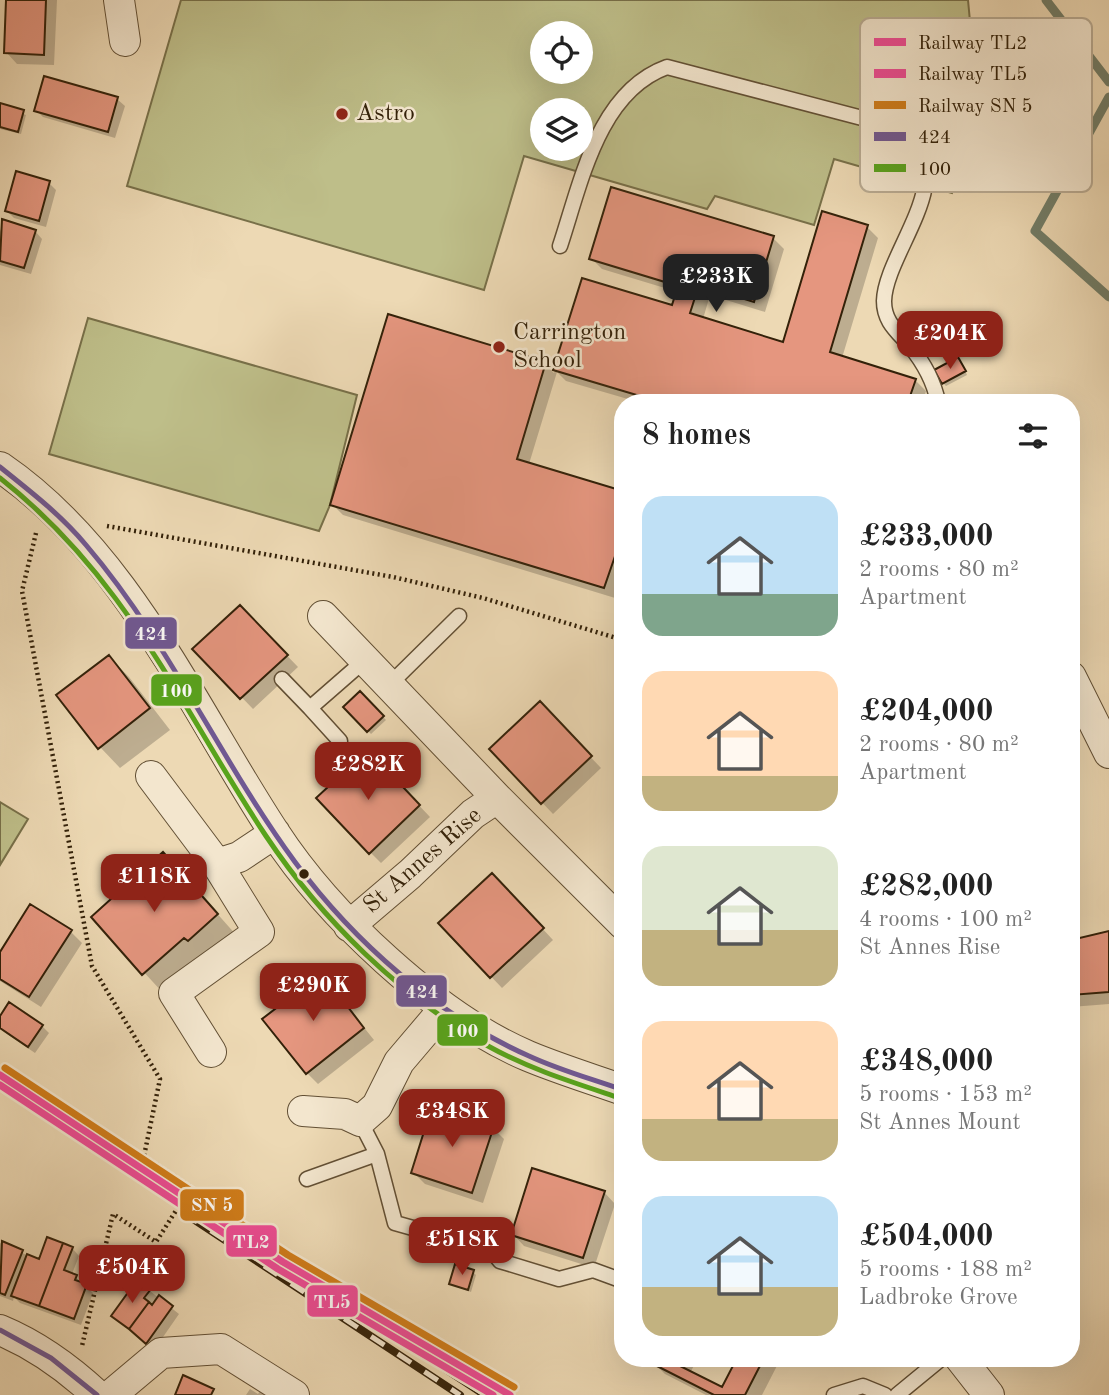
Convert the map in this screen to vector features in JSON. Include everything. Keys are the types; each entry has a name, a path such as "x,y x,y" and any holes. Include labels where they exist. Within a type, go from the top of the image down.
{"street":[{"path":"119,0 125,41"},
{"path":"0,467 44,498 89,548 146,625 275,833 349,926 443,1009 527,1056 614,1087"},
{"name":"St Annes Rise","path":"323,616 497,799 614,915"},
{"path":"1080,695 1109,753"},
{"path":"151,776 218,864 259,932 174,993 211,1052"},
{"name":"St Annes Rise","path":"349,926 410,874 473,814 497,799"},
{"path":"218,864 239,857 275,833"},
{"path":"303,1111 345,1114 360,1121 377,1106 399,1062 443,1009"},
{"path":"0,1330 25,1341 86,1385"},
{"path":"111,1395 161,1353 220,1349 294,1395"},
{"path":"967,1367 989,1395"}],"lane":[{"path":"560,246 593,148 619,102 644,75 667,66 860,117"},
{"path":"925,192 887,284 884,302 889,324 911,347 936,394"},
{"path":"389,685 459,616"},
{"path":"310,708 365,660"},
{"path":"282,679 340,741"},
{"path":"360,1121 377,1154 394,1223 491,1250 500,1261 559,1279 593,1270 614,1278"},
{"path":"307,1179 377,1154"},
{"path":"897,1395 931,1367"},
{"path":"834,1395 863,1386 885,1395"}],"path":[{"path":"44,498 22,591 92,966 160,1079 144,1156 191,1187 156,1242 113,1214 86,1385"},
{"path":"102,525 393,577 482,598 614,636"}],"green space":[{"path":"181,0 968,0 970,18 860,18 860,166 834,159 814,225 715,196 707,209 541,161 593,161 593,98 530,98 530,158 524,156 484,290 127,186"},
{"path":"88,318 357,395 330,505 319,531 49,454"},
{"path":"0,802 28,819 0,865"}],"building":[{"path":"6,0 46,0 44,55 4,53"},
{"path":"44,76 118,97 108,132 34,111"},
{"path":"0,103 24,110 18,132 0,127"},
{"path":"16,171 50,181 39,221 5,211"},
{"path":"611,187 774,236 754,302 699,285 690,313 783,342 822,211 868,225 830,352 916,379 911,394 633,394 553,370 582,278 672,305 678,286 589,259"},
{"path":"2,219 36,230 24,268 0,261"},
{"path":"388,314 546,362 517,459 614,488 614,559 604,588 330,505"},
{"path":"958,357 966,371 942,384 934,370"},
{"path":"240,605 288,655 240,699 192,649"},
{"path":"109,655 150,708 98,749 56,695"},
{"path":"360,691 384,716 367,732 343,707"},
{"path":"540,701 592,756 541,804 489,749"},
{"path":"368,750 420,805 369,854 316,798"},
{"path":"163,852 218,914 188,941 184,938 142,975 91,917"},
{"path":"492,873 544,928 490,978 438,923"},
{"path":"30,904 72,930 29,997 0,979 0,952"},
{"path":"1109,931 1109,992 1080,994 1080,938"},
{"path":"322,973 364,1028 306,1074 262,1019"},
{"path":"9,1002 43,1025 28,1047 0,1028 0,1016"},
{"path":"432,1106 494,1126 472,1193 411,1173"},
{"path":"532,1168 605,1191 583,1258 511,1235"},
{"path":"47,1237 63,1243 39,1306 11,1296 27,1254 39,1259"},
{"path":"2,1241 23,1250 5,1295 0,1293"},
{"path":"63,1243 73,1247 64,1270 77,1275 75,1280 87,1284 74,1319 39,1306"},
{"path":"455,1264 474,1270 468,1290 449,1284"},
{"path":"137,1280 151,1289 144,1298 149,1302 129,1329 111,1316"},
{"path":"159,1295 173,1306 146,1344 129,1329 149,1302 152,1305"},
{"path":"659,1367 682,1367 722,1387 732,1367 759,1367 745,1395 714,1395"},
{"path":"183,1375 214,1389 211,1395 175,1395"}],"waterway":[{"path":"1046,0 1060,18"},
{"path":"1092,60 1109,82"},
{"path":"1092,128 1109,97"},
{"path":"1057,192 1035,231 1109,297"}],"railway":[{"path":"184,1213 460,1395"},
{"path":"283,1262 485,1395"}],"rail line":[{"name":"TL2","path":"0,1075 283,1262 510,1395"},
{"name":"TL5","path":"0,1085 278,1269 493,1395"}],"transit line":[{"name":"424","path":"0,467 66,524 116,582 169,661 242,783 295,862 318,892 371,948 431,998 495,1039 552,1066 614,1087"},
{"name":"100","path":"0,478 45,517 83,558 117,601 266,836 312,897 365,954 424,1004 488,1046 536,1069 614,1096"},
{"path":"5,1068 288,1255 514,1387"},
{"name":"424","path":"0,1330 51,1358 97,1395"}],"place":[{"name":"Astro","path":"342,114"},
{"name":"Carrington School","path":"499,347"}]}
